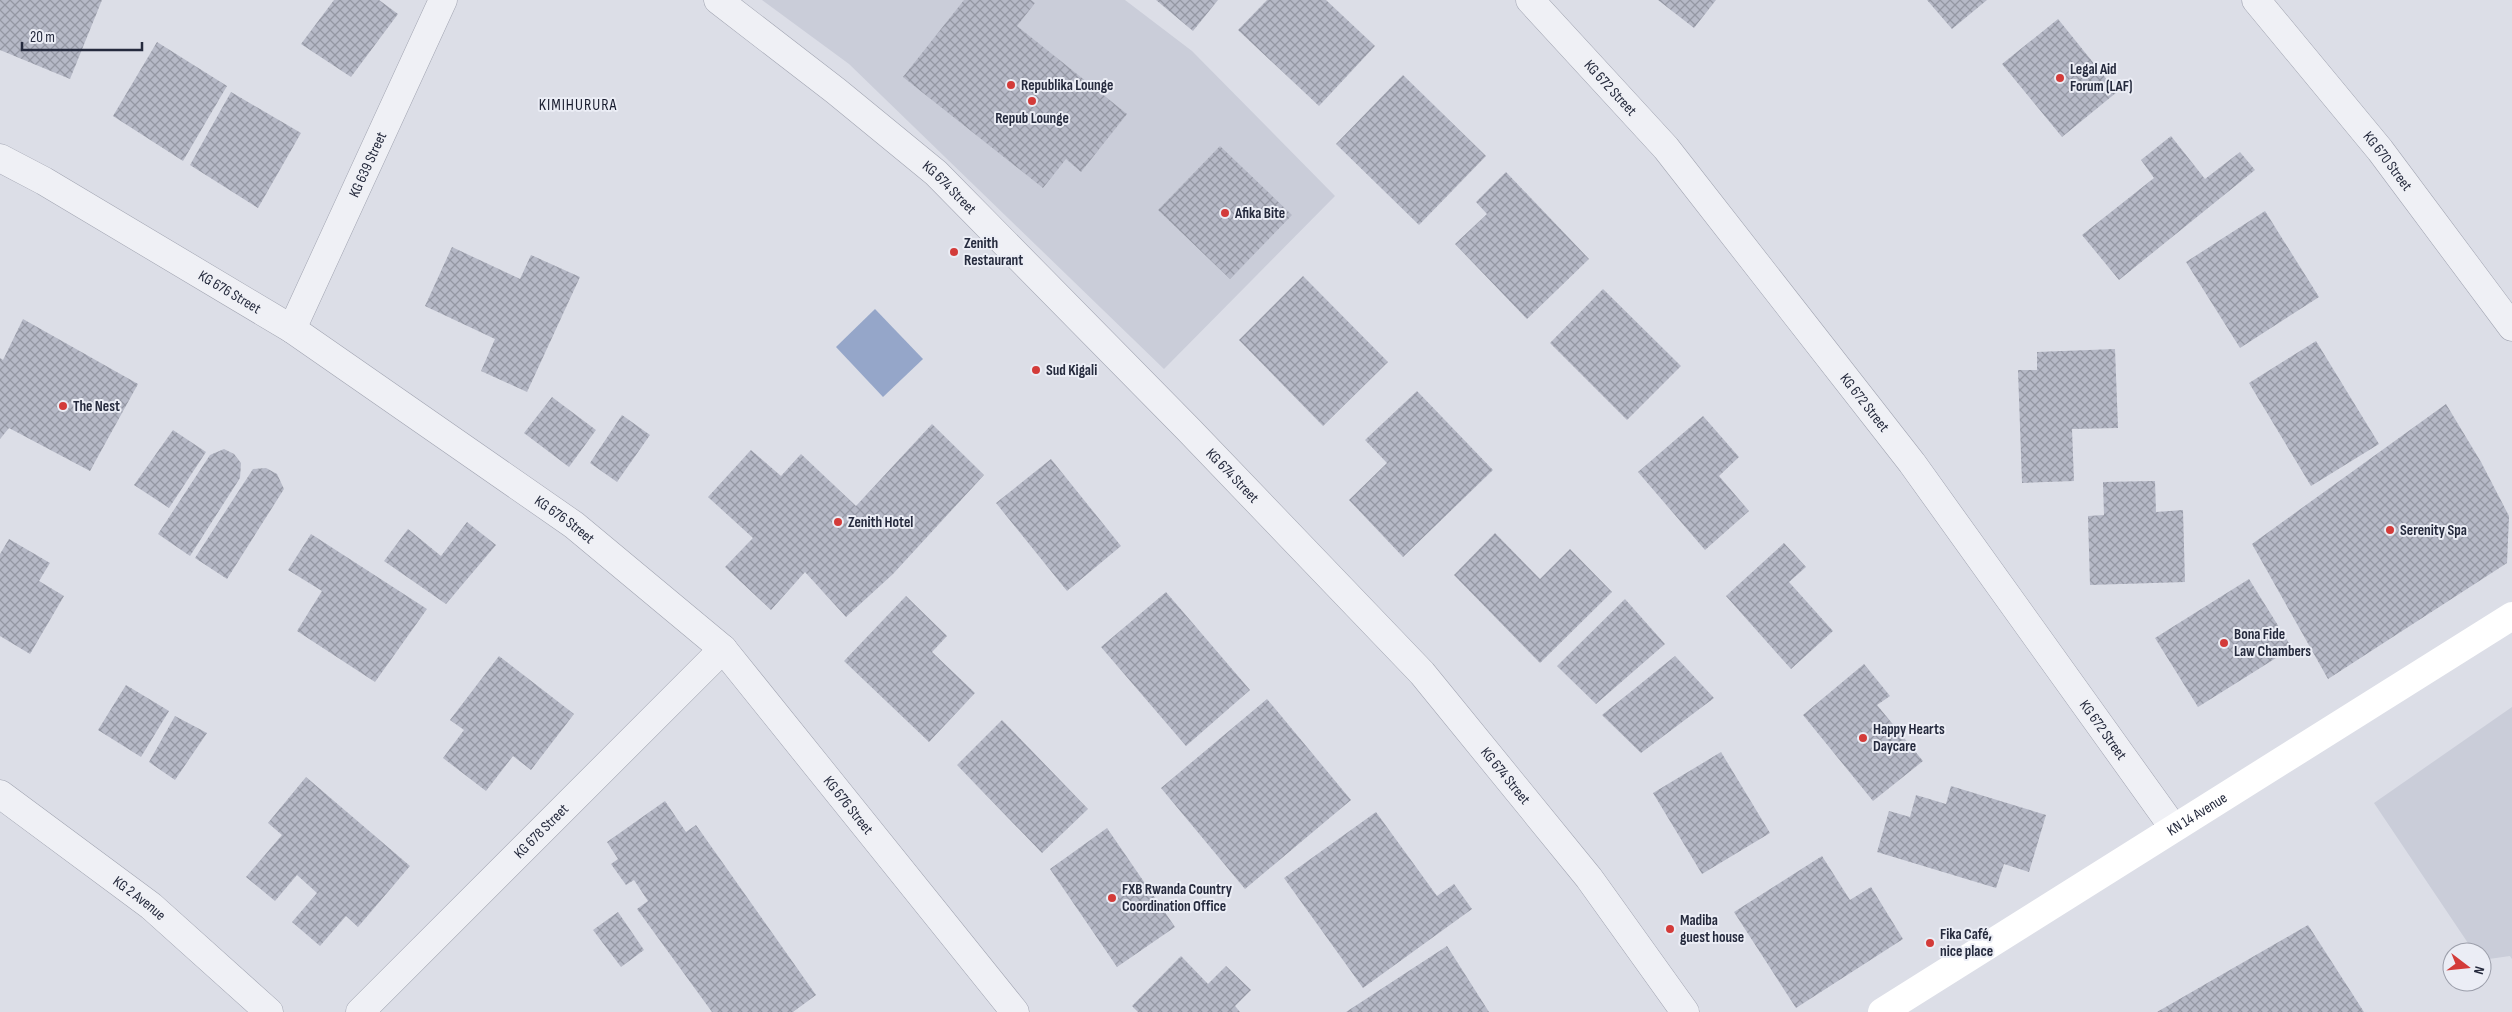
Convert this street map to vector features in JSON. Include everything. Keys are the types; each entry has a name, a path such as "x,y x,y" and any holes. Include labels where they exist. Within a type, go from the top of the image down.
{"main road":[{"name":"KN 14 Avenue","path":"1882,1012 2173,827 2512,616"}],"street":[{"name":"KG 639 Street","path":"292,329 443,0"},
{"name":"KG 674 Street","path":"718,0 836,91 936,173 1182,422 1408,658 1590,878 1684,1012"},
{"name":"KG 672 Street","path":"1530,0 1666,148 1912,462 2173,827"},
{"name":"KG 670 Street","path":"2256,0 2380,150 2512,327"},
{"name":"KG 676 Street","path":"0,158 44,181 292,329 574,525 723,649 1015,1012"},
{"name":"KG 678 Street","path":"360,1012 723,649"},
{"name":"KG 2 Avenue","path":"0,794 151,906 270,1012"}],"shaded area":[{"path":"762,0 1125,0 1192,51 1335,196 1164,369 849,64"},
{"path":"2512,707 2512,959 2510,956 2492,959 2492,942 2467,942 2374,803"}],"water":[{"path":"875,309 923,359 883,397 836,347"}],"building":[{"path":"0,0 102,0 70,79 0,50"},
{"path":"334,0 379,0 398,14 351,77 301,44"},
{"path":"964,0 1031,0 1035,3 1017,26 1127,114 1081,172 1066,159 1043,188 903,77"},
{"path":"1156,0 1218,0 1193,31"},
{"path":"1267,0 1326,0 1375,46 1319,106 1238,30"},
{"path":"1658,0 1716,0 1694,28"},
{"path":"1927,0 1987,0 1952,29"},
{"name":"Legal Aid Forum (LAF)","path":"2058,19 2117,92 2062,137 2002,64"},
{"path":"157,42 227,86 183,161 113,116"},
{"path":"1403,75 1486,156 1419,225 1336,144"},
{"path":"231,92 301,133 258,208 190,165"},
{"path":"2171,136 2205,179 2240,152 2255,170 2119,280 2082,235 2154,178 2141,160"},
{"name":"Afika Bite","path":"1220,146 1292,215 1230,279 1158,210"},
{"path":"1506,172 1589,259 1527,319 1455,244 1487,214 1476,202"},
{"path":"2265,211 2319,297 2240,348 2186,262"},
{"path":"452,247 520,279 531,255 580,277 527,392 481,371 495,339 425,306"},
{"path":"1303,276 1388,362 1323,426 1239,340"},
{"path":"1603,289 1681,366 1627,420 1550,343"},
{"name":"The Nest","path":"23,319 138,384 90,471 9,428 0,439 0,358 3,360"},
{"path":"2316,341 2379,444 2311,486 2249,383"},
{"path":"2115,349 2118,428 2072,429 2074,481 2022,483 2018,370 2037,370 2037,352"},
{"path":"1417,391 1493,470 1403,557 1349,500 1387,463 1365,440"},
{"path":"552,397 596,430 569,467 524,433"},
{"name":"Serenity Spa","path":"2446,404 2481,462 2509,516 2507,563 2328,679 2252,544"},
{"path":"622,415 650,435 617,482 590,463"},
{"path":"1703,416 1739,457 1719,476 1749,511 1705,550 1638,472"},
{"name":"Zenith Hotel","path":"932,424 984,475 893,574 846,617 805,572 771,610 725,567 753,538 708,497 751,450 781,476 801,454 856,506"},
{"path":"173,430 206,452 169,508 134,485"},
{"path":"224,449 234,454 241,463 240,478 190,556 158,534 210,455"},
{"path":"1051,459 1121,546 1067,591 996,503"},
{"path":"266,468 277,474 284,489 227,579 195,558 253,469"},
{"path":"2155,481 2156,512 2183,510 2185,582 2090,585 2088,516 2104,515 2103,482"},
{"path":"467,522 496,545 446,604 384,561 408,529 441,556"},
{"path":"1495,533 1540,579 1570,549 1612,592 1540,663 1454,575"},
{"path":"311,534 427,609 375,682 297,631 322,591 288,570"},
{"path":"9,539 50,563 39,581 64,596 30,654 0,636 0,554"},
{"path":"1784,543 1806,567 1789,582 1833,631 1791,669 1726,596"},
{"name":"Bona Fide Law Chambers","path":"2249,579 2292,648 2198,707 2155,638"},
{"path":"1166,592 1250,690 1186,746 1101,647"},
{"path":"906,596 947,636 932,652 975,693 929,742 844,661"},
{"path":"1625,599 1665,644 1596,704 1557,666"},
{"path":"499,656 574,714 531,770 513,756 486,791 443,758 464,730 450,720"},
{"path":"1675,656 1714,698 1641,753 1602,715"},
{"name":"Happy Hearts Daycare","path":"1864,664 1890,696 1877,705 1923,761 1873,801 1803,715"},
{"path":"126,685 169,711 141,757 98,730"},
{"path":"1267,699 1351,800 1245,889 1161,788"},
{"path":"175,716 207,733 175,780 149,762"},
{"path":"1002,720 1088,809 1042,853 957,765"},
{"path":"1721,752 1770,833 1702,874 1653,793"},
{"path":"306,777 410,866 358,927 346,916 320,946 292,922 317,893 297,875 275,901 246,877 282,835 268,823"},
{"path":"1951,786 2046,815 2029,872 2004,864 1996,888 1877,852 1889,811 1910,817 1916,795 1946,804"},
{"path":"665,801 686,832 696,825 816,995 793,1012 712,1012 637,909 648,901 634,880 626,885 611,864 618,859 607,842"},
{"path":"1376,812 1437,896 1454,884 1472,909 1363,988 1284,878"},
{"name":"FXB Rwanda Country Coordination Office","path":"1107,828 1175,927 1117,967 1050,869"},
{"path":"1822,856 1850,900 1871,887 1903,939 1796,1008 1734,912"},
{"path":"618,912 644,950 621,967 593,930"},
{"path":"2308,925 2364,1012 2157,1012"},
{"path":"1447,946 1489,1012 1346,1012"},
{"path":"1181,956 1208,984 1226,966 1251,990 1235,1006 1240,1012 1138,1012 1132,1006"}],"place":[{"name":"Legal Aid Forum (LAF)","path":"2060,78"},
{"name":"Republika Lounge","path":"1011,85"},
{"name":"Repub Lounge","path":"1032,101"},
{"name":"Afika Bite","path":"1225,213"},
{"name":"Zenith Restaurant","path":"954,252"},
{"name":"Sud Kigali","path":"1036,370"},
{"name":"The Nest","path":"63,406"},
{"name":"Zenith Hotel","path":"838,522"},
{"name":"Serenity Spa","path":"2390,530"},
{"name":"Bona Fide Law Chambers","path":"2224,643"},
{"name":"Happy Hearts Daycare","path":"1863,738"},
{"name":"FXB Rwanda Country Coordination Office","path":"1112,898"},
{"name":"Madiba guest house","path":"1670,929"},
{"name":"Fika Café, nice place","path":"1930,943"}],"district":[{"name":"KIMIHURURA","path":"578,104"}]}
